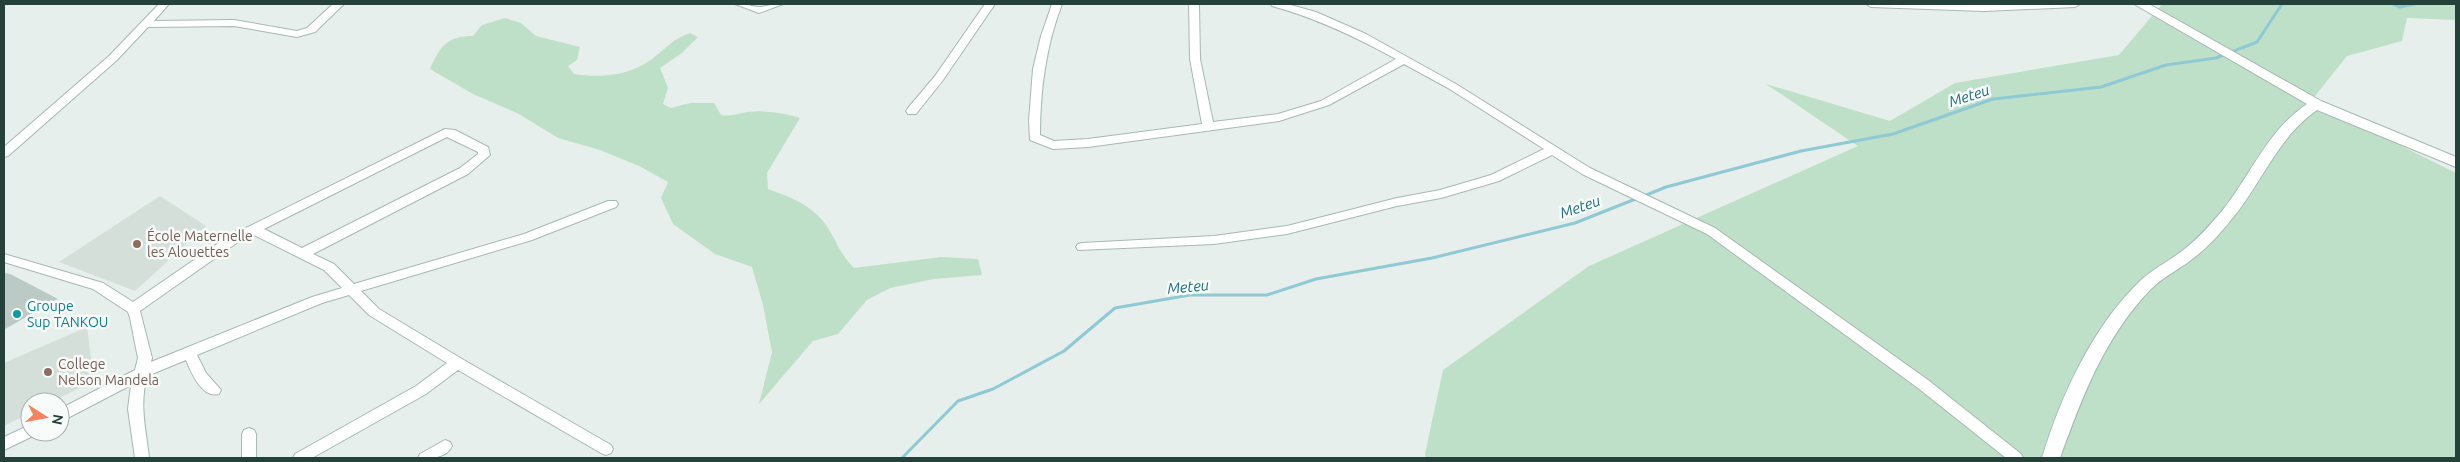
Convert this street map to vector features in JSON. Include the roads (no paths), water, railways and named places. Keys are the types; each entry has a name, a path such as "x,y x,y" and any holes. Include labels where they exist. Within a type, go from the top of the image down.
{"street":[{"path":"4,153 113,58 164,4"},
{"path":"146,24 234,22 297,34 311,30 339,4"},
{"path":"740,4 759,10 778,4"},
{"path":"912,111 940,78 990,4"},
{"path":"1057,4 1047,27 1034,111 1034,137 1053,146 1279,117 1326,103 1402,60"},
{"path":"1194,4 1195,59 1208,127"},
{"path":"1276,4 1342,26 1452,86 1586,171 1682,215 1734,246 1923,384 2016,458"},
{"path":"1871,4 1984,8 2075,4"},
{"path":"2140,4 2316,104 2456,162"},
{"path":"2051,458 2064,420 2085,373 2108,332 2127,304 2148,283 2190,253 2227,215 2279,138 2292,122 2316,104"},
{"path":"133,309 240,234 252,230 445,133 451,133 484,150 484,155 481,159 456,176 302,254"},
{"path":"1082,247 1214,240 1287,230 1397,202 1442,194 1495,178 1552,150"},
{"path":"70,411 141,374 317,300 528,237 612,204"},
{"path":"252,230 329,267 374,312 457,363 606,449"},
{"path":"4,258 98,286 133,309 137,318 145,358 136,392 135,409 142,458"},
{"path":"189,353 201,377 214,390"},
{"path":"300,458 421,390 457,363"},
{"path":"249,434 249,458"},
{"path":"4,444 20,436"},
{"path":"425,458 445,446"}],"waterway":[{"name":"Meteu","path":"1644,196 1666,187 1801,151 1893,134 1993,99 2101,87 2166,65 2216,58 2257,42 2282,4"},
{"name":"Meteu","path":"2393,4 2400,7 2415,4"},
{"name":"Meteu","path":"902,458 958,401 993,389 1064,351 1115,308 1190,295 1267,295 1316,279 1432,258 1575,223 1638,198"}],"place":[{"name":"École Maternelle les Alouettes","path":"137,244"},
{"name":"Groupe Sup TANKOU","path":"17,314"},
{"name":"College Nelson Mandela","path":"48,372"}]}
